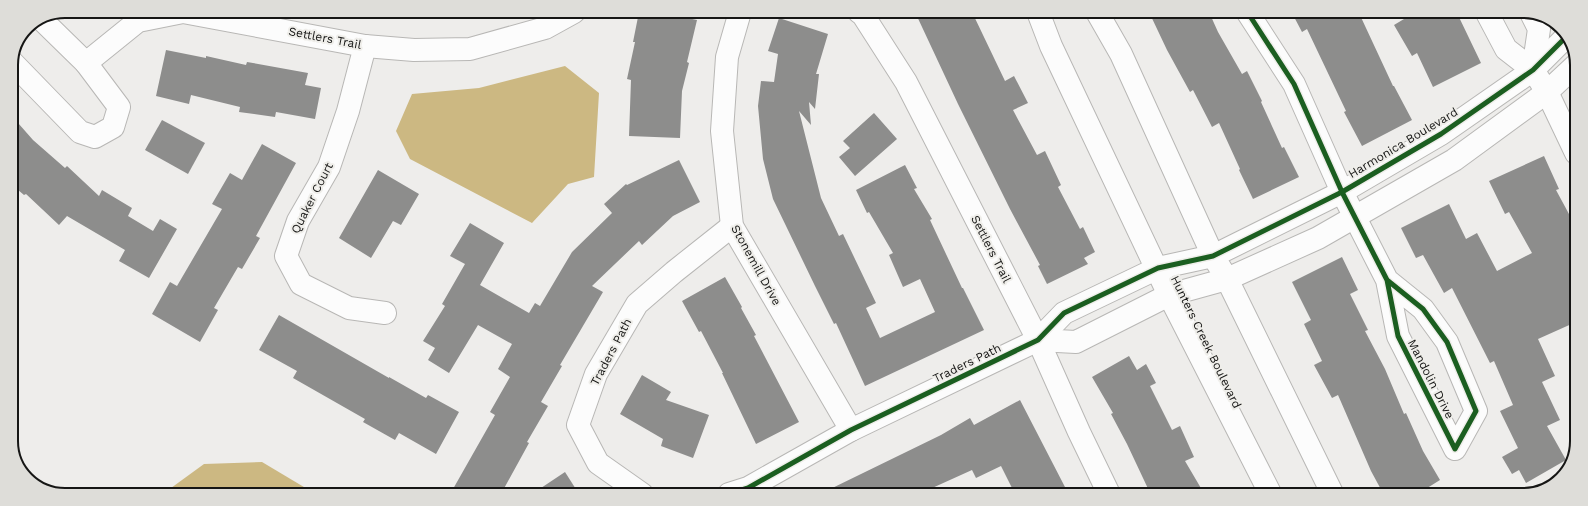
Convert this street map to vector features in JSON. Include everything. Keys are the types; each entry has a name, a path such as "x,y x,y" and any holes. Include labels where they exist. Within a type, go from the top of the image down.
{"street":[{"name":"Settlers Trail","path":"86,63 138,21 153,18"},
{"name":"Settlers Trail","path":"215,18 365,46 414,50 470,49 545,28 563,18"},
{"name":"Stonemill Drive","path":"738,18 728,58 722,131 732,226 851,430"},
{"name":"Settlers Trail","path":"865,18 906,82 1038,340 1079,432 1106,488"},
{"name":"Hunters Creek Boulevard","path":"1040,18 1052,46 1170,295 1267,488"},
{"path":"1100,18 1121,54 1213,256 1227,279 1329,488"},
{"name":"Mandolin Drive","path":"1252,18 1294,84 1342,192 1387,280 1398,336 1455,449 1476,412 1473,404 1447,342 1423,309 1387,280"},
{"path":"1490,18 1506,49 1533,70 1547,92 1570,140"},
{"path":"1533,70 1539,29 1534,20"},
{"path":"18,68 80,132 95,137 113,126 119,107 86,63 45,23"},
{"name":"Harmonica Boulevard","path":"1213,256 1342,192 1441,134 1533,70 1563,40"},
{"name":"Quaker Court","path":"365,46 348,111 329,167 298,221 286,256 301,284 349,308 385,313"},
{"path":"1227,279 1318,238 1454,160 1547,92 1570,71"},
{"name":"Traders Path","path":"633,488 598,463 578,425 596,374 637,304 674,272 732,226"},
{"name":"Traders Path","path":"748,488 851,430 1038,340 1064,313 1158,268 1213,256"},
{"name":"Traders Path","path":"1038,340 1076,342 1170,295 1227,279"}],"shaded area":[{"path":"565,66 599,93 594,177 568,184 532,223 410,159 396,131 412,94 479,88"},
{"path":"262,462 306,488 171,488 204,464"}],"building":[{"path":"638,18 688,18 697,20 682,91 680,138 629,136 631,80 627,79 635,42 633,42"},
{"path":"779,18 828,34 816,74 819,74 815,109 809,102 811,125 799,111 821,198 839,236 843,234 876,303 866,308 880,338 935,312 920,279 903,287 889,255 893,253 869,212 867,213 856,190 905,165 917,188 914,189 932,219 930,220 962,288 984,330 865,386 836,323 834,324 773,199 763,159 758,106 761,81 774,82 778,54 768,51"},
{"path":"918,18 975,18 1005,81 1014,76 1028,103 1013,110 1037,155 1045,151 1061,185 1058,187 1080,229 1083,227 1095,252 1084,258 1088,264 1047,284 1038,266 1040,265 1010,209"},
{"path":"1152,18 1212,18 1242,74 1247,71 1262,101 1261,102 1282,148 1284,147 1299,177 1253,199 1219,123 1212,127 1193,90 1190,92"},
{"path":"1295,18 1361,18 1393,86 1412,120 1362,146 1344,112 1346,111 1307,29 1302,32"},
{"path":"1406,18 1459,18 1481,63 1433,87 1417,53 1412,56 1394,25"},
{"path":"166,50 206,58 206,56 246,65 247,62 308,73 305,85 321,88 315,119 276,112 275,117 239,112 240,107 191,95 189,104 156,96"},
{"path":"874,113 897,139 855,176 839,157 850,148 843,141"},
{"path":"162,120 205,143 188,174 145,150"},
{"path":"18,123 33,140 65,168 67,166 99,196 102,190 132,208 128,216 153,231 160,219 177,229 149,278 119,261 125,250 67,216 59,225 26,194 24,195 18,190"},
{"path":"262,144 296,163 256,236 260,238 242,269 238,267 214,308 218,310 200,342 152,314 170,282 177,286 222,209 212,204 230,173 242,180"},
{"path":"1544,156 1559,189 1556,190 1570,216 1570,325 1538,339 1555,376 1542,382 1560,420 1547,426 1566,460 1526,483 1519,470 1512,474 1502,457 1518,448 1500,411 1513,405 1494,361 1490,363 1452,288 1444,293 1423,255 1416,258 1401,228 1449,204 1466,239 1477,233 1497,271 1532,253 1509,212 1505,214 1489,181"},
{"path":"679,160 700,202 673,216 642,245 639,241 592,286 603,292 560,365 562,366 541,402 548,406 527,442 529,443 504,488 454,488 495,415 490,412 510,377 498,369 512,344 478,325 449,373 428,360 435,348 423,341 445,306 442,304 465,264 450,256 470,223 504,243 480,285 529,313 535,303 540,306 572,252 612,213 604,204 626,184 627,185"},
{"path":"378,170 419,194 401,225 393,221 371,258 339,238"},
{"path":"1342,257 1358,290 1350,294 1368,330 1365,331 1385,369 1404,414 1406,413 1423,451 1440,480 1427,488 1380,488 1371,471 1338,395 1332,398 1314,365 1322,361 1304,324 1311,320 1292,282"},
{"path":"725,277 742,307 741,308 756,335 754,336 799,422 756,444 723,373 701,331 699,332 682,301"},
{"path":"279,315 426,398 428,395 459,412 436,454 399,433 395,440 363,422 365,419 293,378 297,371 259,350"},
{"path":"1129,356 1137,370 1146,364 1156,383 1150,386 1172,430 1180,426 1194,457 1185,461 1201,488 1148,488 1111,414 1113,413 1092,377"},
{"path":"642,375 671,392 666,400 709,415 693,458 661,446 663,439 620,414"},
{"path":"1020,400 1065,488 1012,488 1001,466 976,478 972,470 932,488 832,488 941,435 970,418 974,425"},
{"path":"565,472 575,488 541,488"}],"cycle path":[{"path":"1251,18 1294,84 1342,192 1387,280"},
{"path":"748,488 851,430 1038,340 1064,313 1158,268 1213,256 1342,192 1441,134 1533,70 1563,40"},
{"path":"1387,280 1423,309 1447,342 1476,411 1455,449 1398,336 1387,280"}]}
